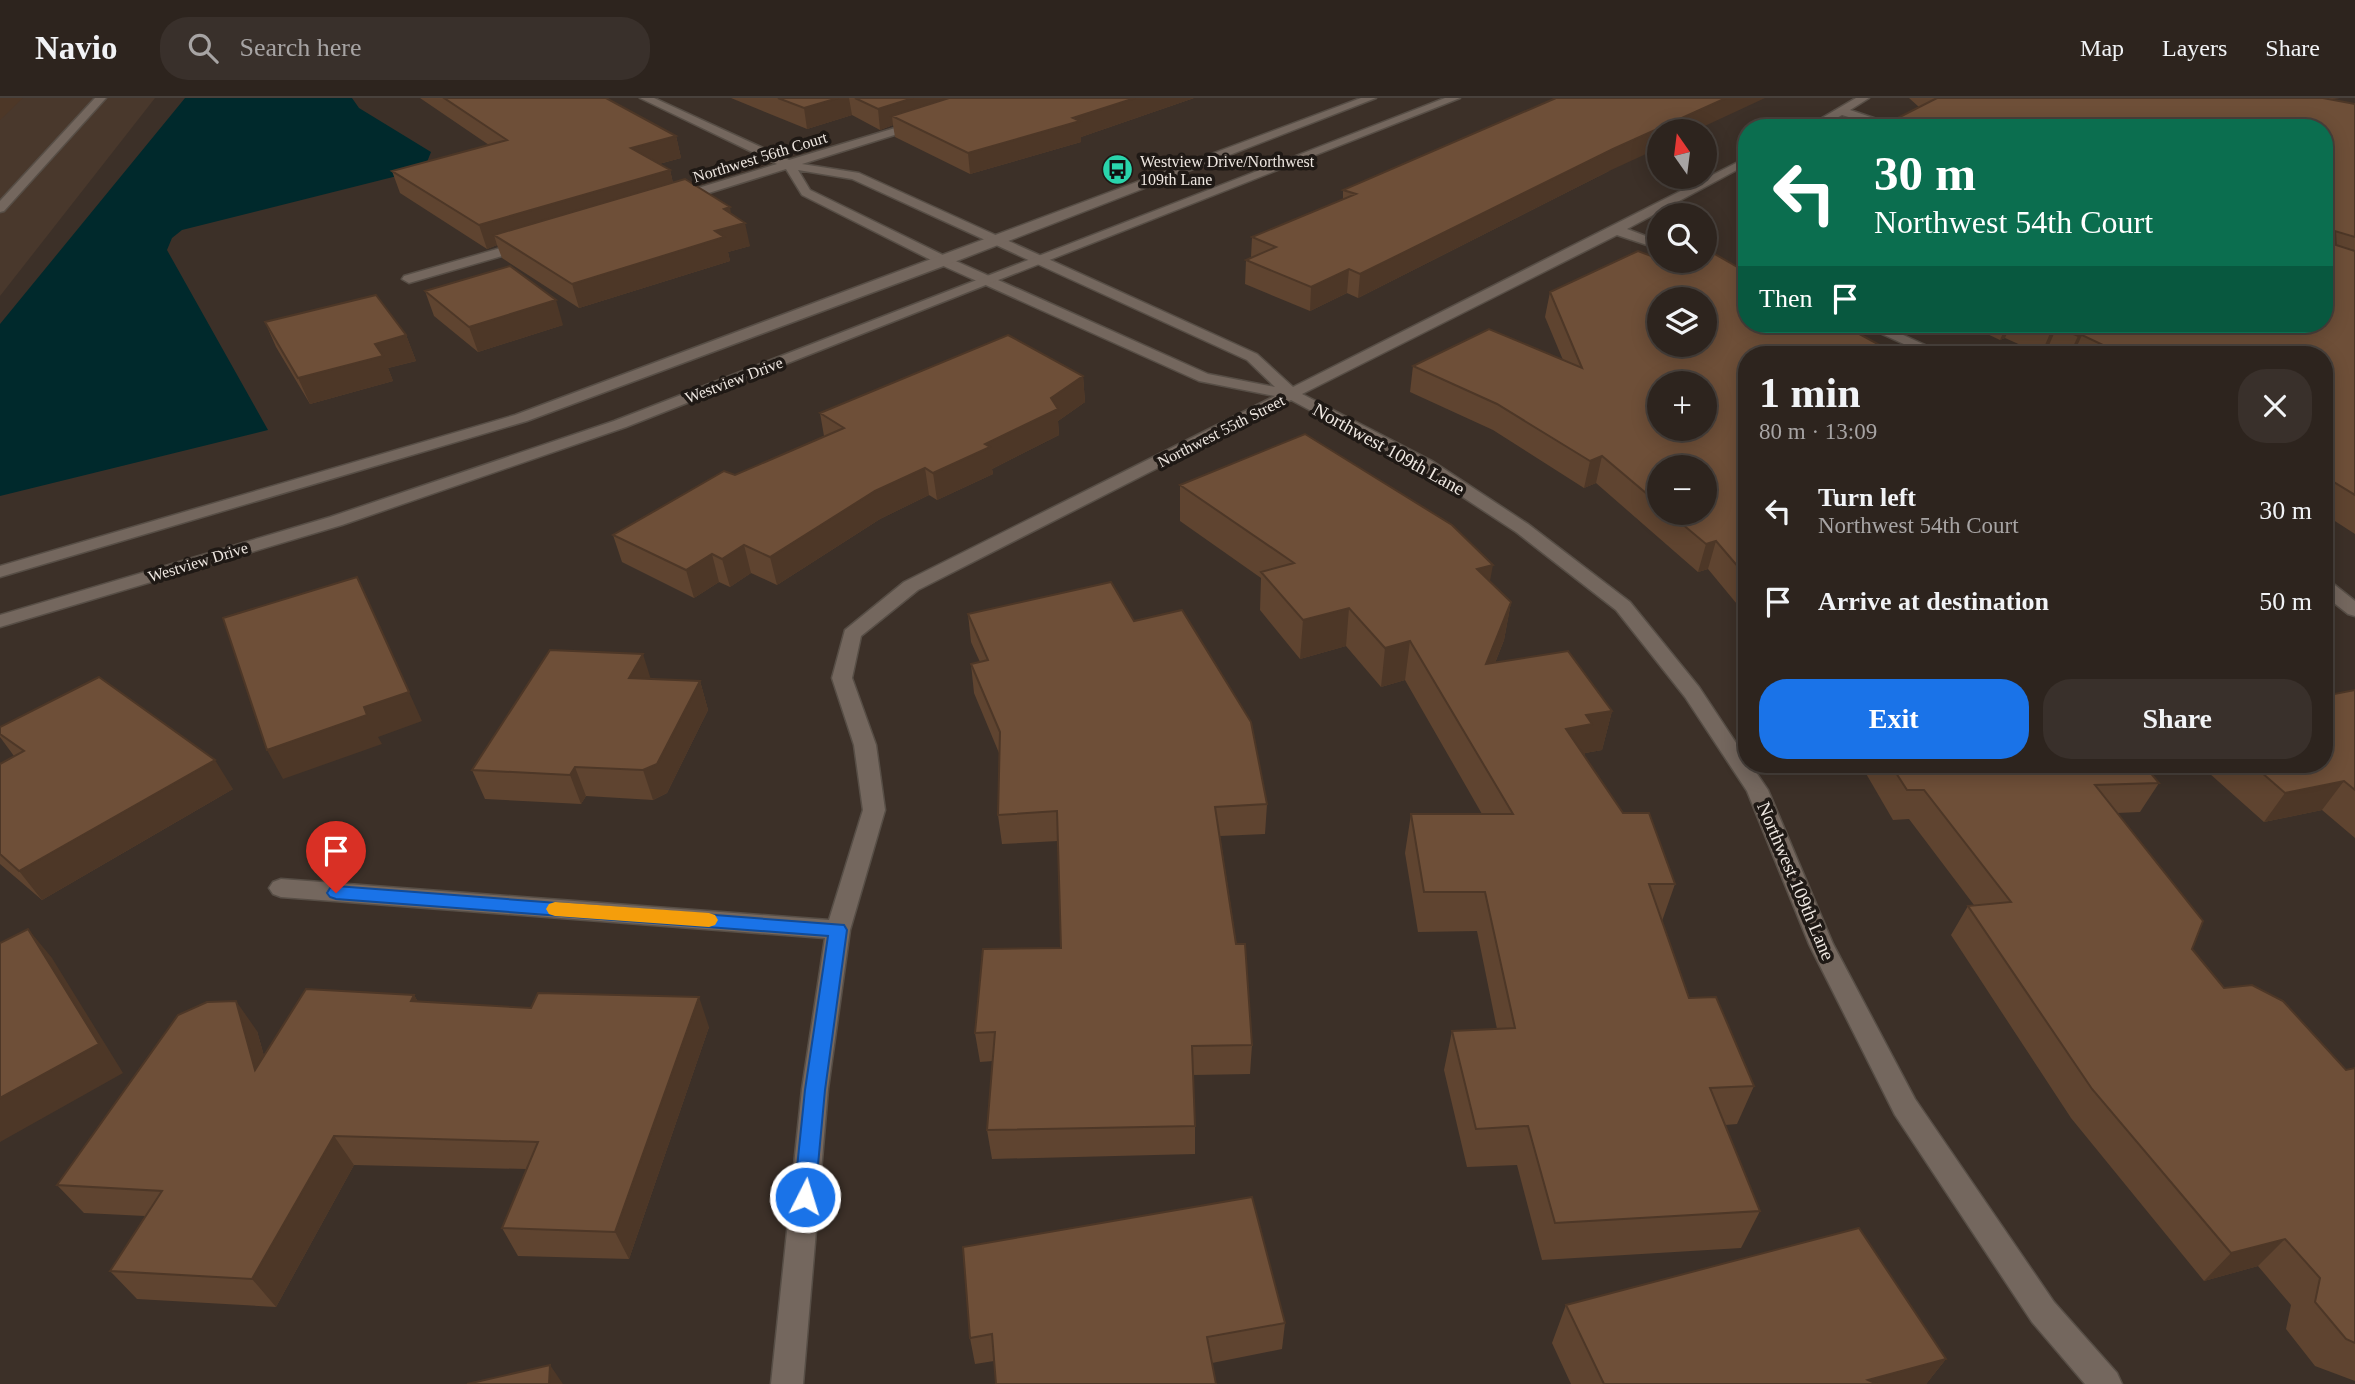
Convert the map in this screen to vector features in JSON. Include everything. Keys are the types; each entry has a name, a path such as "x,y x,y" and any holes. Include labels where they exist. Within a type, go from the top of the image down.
{"street":[{"path":"0,208 101,98"},
{"name":"Northwest 109th Lane","path":"645,98 789,165 855,176 1252,357 1292,395 1426,465 1522,528 1623,606 1692,692 1738,761"},
{"name":"Westview Drive","path":"0,572 521,418 944,261 1371,98"},
{"name":"Westview Drive","path":"0,621 335,521 620,424 1041,262 1455,98"},
{"path":"1826,119 1864,98"},
{"path":"1841,111 1868,119"},
{"name":"Northwest 56th Court","path":"671,201 933,119"},
{"name":"Northwest 109th Lane","path":"789,165 806,192 944,261 1203,379 1292,395"},
{"name":"Northwest 55th Street","path":"838,930 874,810 865,745 842,678 852,634 911,586 1292,395 1738,165"},
{"path":"1616,230 1647,241"},
{"path":"409,279 540,240"},
{"path":"1888,333 1919,346"},
{"path":"2333,593 2355,610"},
{"name":"Northwest 109th Lane","path":"1746,773 1757,790 1821,944 1905,1107 2043,1312 2106,1384"},
{"path":"281,888 838,930 815,1090 787,1384"}],"shaded area":[{"path":"0,98 155,98 0,296"}],"water":[{"path":"185,98 352,98 359,108 431,152 427,162 409,173 182,230 172,238 167,250 268,430 0,496 0,324"}],"building":[{"path":"444,98 606,98 676,136 631,148 670,170 479,225 392,171 507,140"},
{"path":"778,98 838,98 804,108"},
{"path":"855,98 913,98 878,109"},
{"path":"949,98 1135,98 1073,118 1080,121 968,153 892,116"},
{"path":"1556,98 1726,98 1679,119 1647,119 1647,134 1360,274 1349,269 1311,287 1246,260 1276,247 1252,237 1356,194 1343,190"},
{"path":"1937,98 2323,98 2355,104 2355,237 2335,231 2336,245 2355,251 2355,495 2333,482 2333,346 2105,346 2071,333 2333,333 2333,119 1896,119"},
{"path":"685,179 730,207 724,209 745,223 715,231 724,237 572,284 494,235"},
{"path":"1638,251 1647,254 1647,273 1717,273 1717,255 1738,267 1738,333 1858,333 1881,346 1738,346 1738,567 1716,541 1706,544 1683,525 1717,525 1717,455 1647,455 1647,494 1602,456 1590,461 1497,404 1413,366 1489,329 1582,368 1550,292"},
{"path":"510,266 556,300 469,327 425,291"},
{"path":"376,295 406,335 375,344 383,356 298,378 265,322"},
{"path":"1008,335 1083,376 1051,398 1058,409 985,444 990,447 933,473 925,468 875,491 770,557 744,545 722,559 712,554 686,570 613,535 724,471 735,475 844,428 820,413"},
{"path":"1305,434 1452,525 1493,565 1477,569 1511,602 1486,664 1568,651 1612,711 1586,715 1592,724 1566,729 1623,813 1649,813 1675,884 1649,884 1689,998 1716,997 1754,1086 1710,1088 1760,1211 1555,1223 1528,1126 1476,1129 1452,1031 1515,1028 1485,892 1424,892 1411,814 1513,814 1410,641 1385,648 1349,608 1303,620 1261,572 1294,563 1180,485"},
{"path":"357,577 409,692 364,707 367,715 267,750 223,618"},
{"path":"1111,582 1134,621 1182,610 1251,722 1267,804 1215,807 1236,944 1245,944 1252,1045 1192,1046 1195,1126 987,1130 995,1032 975,1033 983,949 1061,948 1057,811 998,815 1000,732 971,664 988,660 968,614"},
{"path":"550,650 643,654 629,678 700,681 657,764 643,770 575,767 570,775 472,770"},
{"path":"99,677 215,760 19,871 0,854 0,764 24,751 0,734 0,727"},
{"path":"2355,690 2355,790 2344,781 2285,793 2262,773 2333,773 2333,694"},
{"path":"1896,773 2151,773 2159,783 2095,785 2203,921 2192,949 2224,988 2252,985 2283,1001 2346,1070 2355,1068 2355,1343 2346,1339 2315,1302 2320,1278 2285,1239 2231,1253 2092,1089 1968,906 2011,902 1924,790 1907,790"},
{"path":"28,929 99,1044 0,1098 0,943"},
{"path":"306,989 414,995 411,1001 531,1008 538,993 699,997 615,1232 502,1228 538,1142 334,1136 252,1279 110,1271 162,1191 57,1185 178,1015 207,1002 236,1001 255,1070"},
{"path":"1252,1197 1285,1323 1207,1337 1216,1384 996,1384 992,1334 970,1338 963,1247"},
{"path":"1859,1228 1946,1359 1868,1380 1877,1384 1604,1384 1566,1305"},
{"path":"550,1365 549,1384 467,1384"}],"slow traffic":[{"path":"555,909 709,920"}],"place":[{"name":"Westview Drive/Northwest 109th Lane","path":"1117,170"}],"route":[{"path":"336,893 838,930 815,1090 805,1197"}]}
